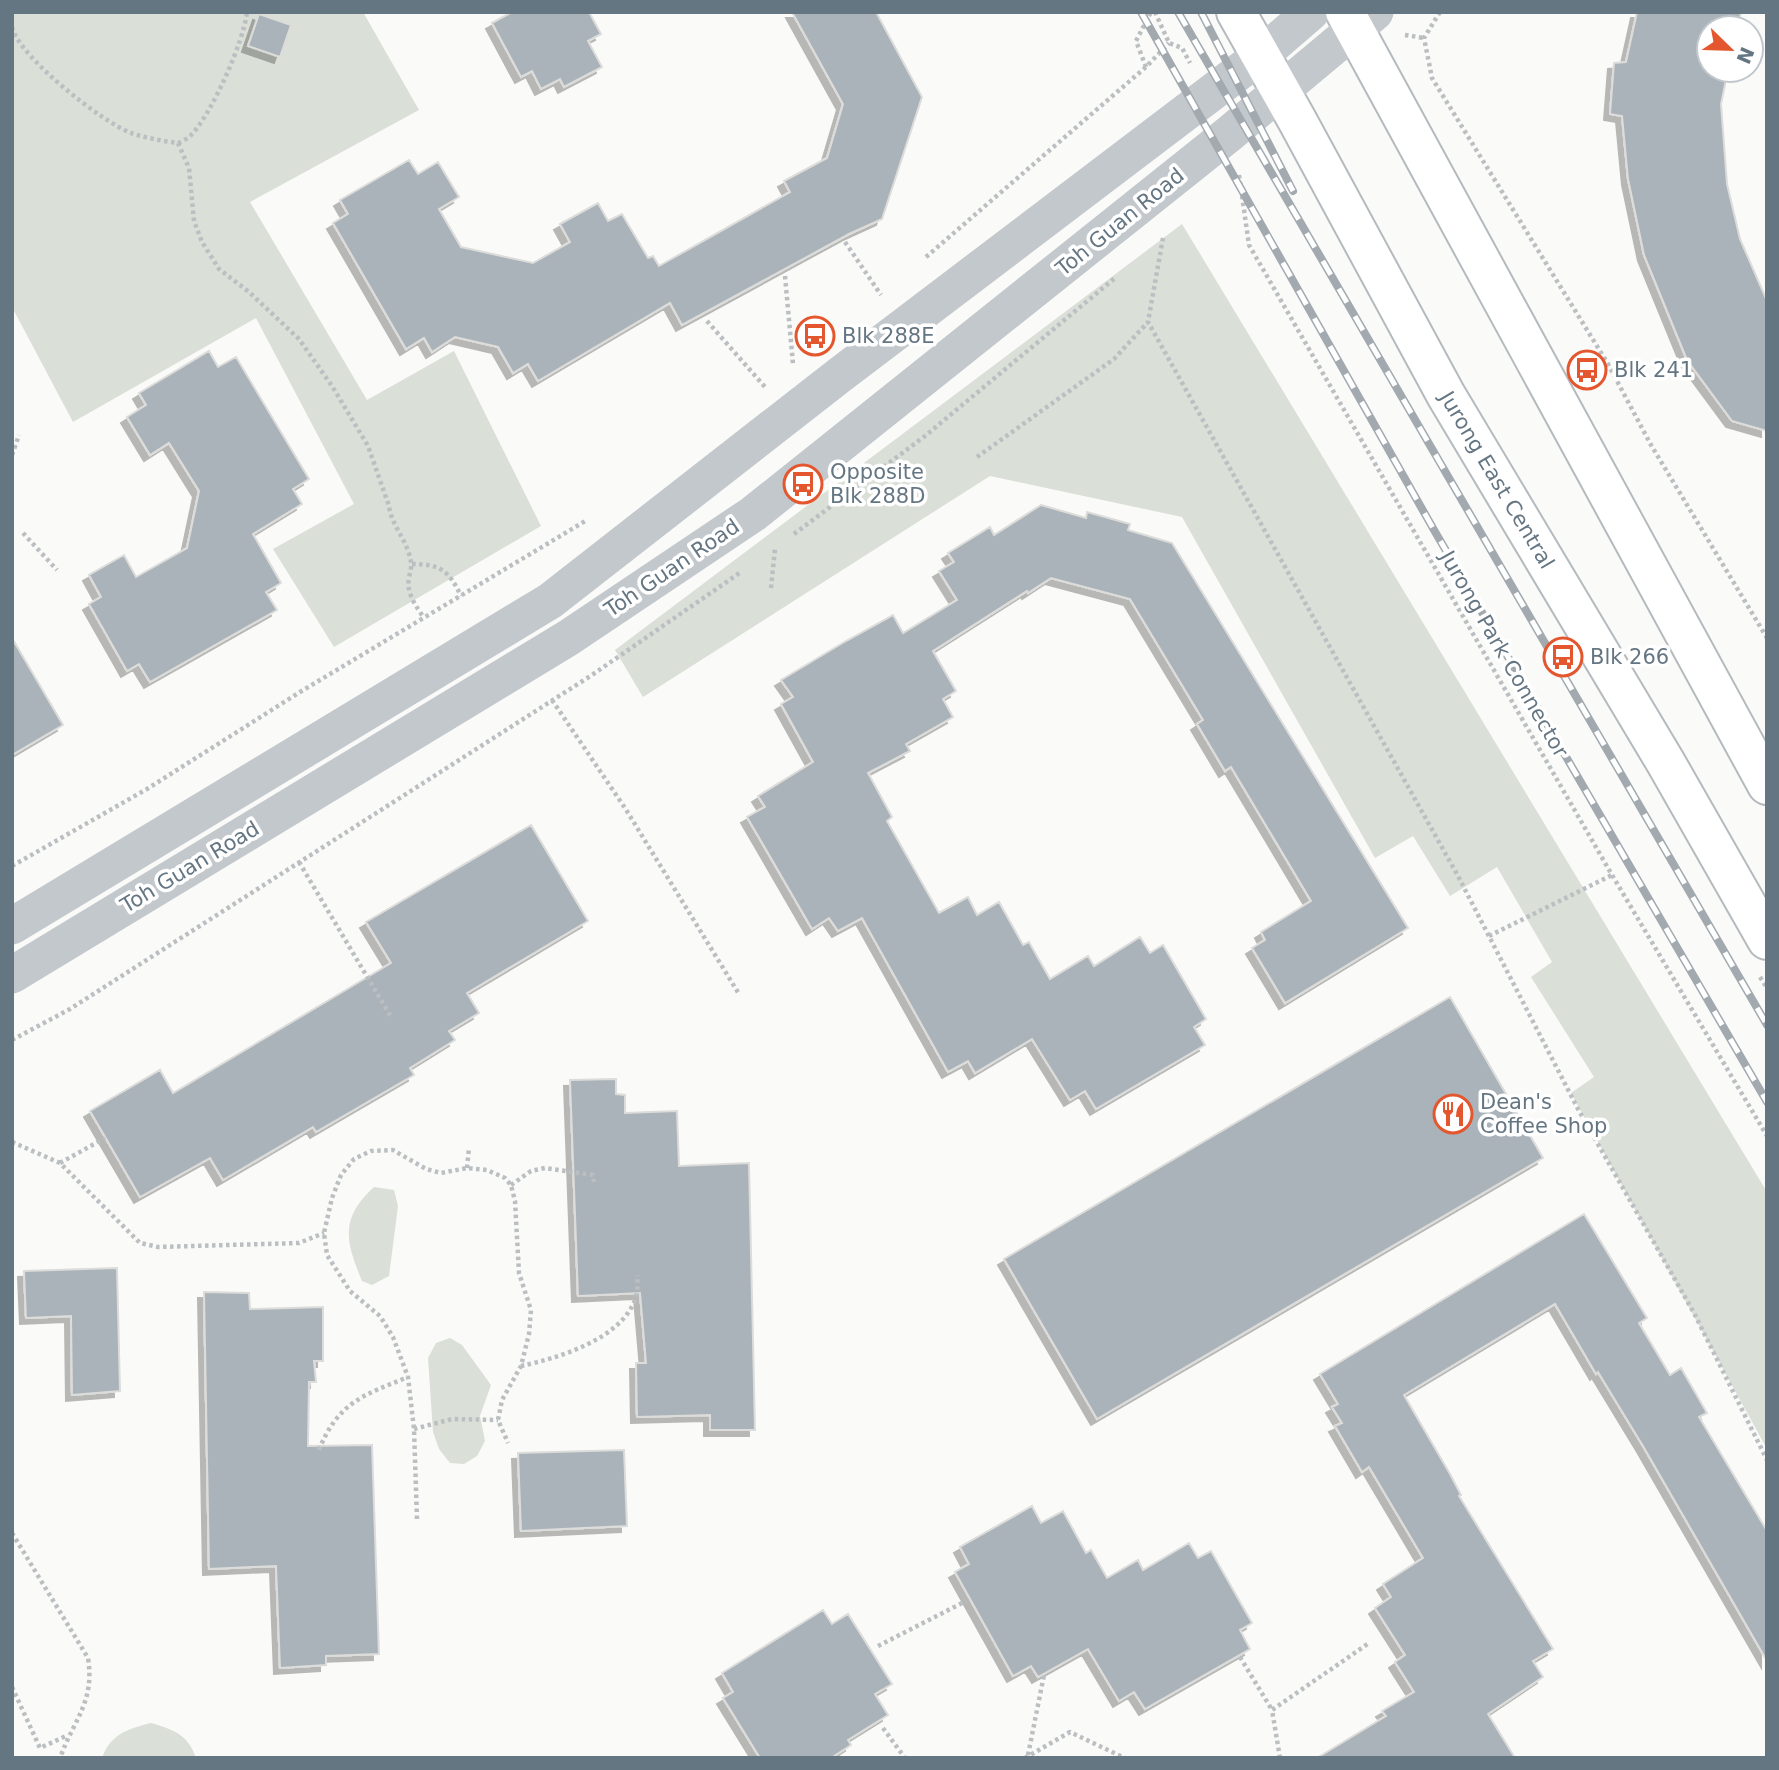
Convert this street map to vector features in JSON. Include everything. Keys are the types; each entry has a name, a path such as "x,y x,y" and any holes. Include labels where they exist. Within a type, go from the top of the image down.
{"main road":[{"name":"Jurong East Central","path":"1236,12 1282,91 1446,396 1666,763 1767,940"},
{"path":"1358,18 1767,785"}],"street":[{"name":"Toh Guan Road","path":"12,926 550,601 841,374 1260,56 1311,12"},
{"name":"Toh Guan Road","path":"12,975 568,638 753,514 1282,91 1358,18"},
{"path":"550,601 568,638"}],"path":[{"path":"12,27 14,34 43,69 87,106 129,132 178,143 191,136 204,116 238,49 247,12"},
{"path":"922,261 1146,67 1169,43 1153,12"},
{"path":"1146,67 1136,41 1153,12"},
{"path":"1440,12 1424,38 1432,78 1608,364 1651,445 1767,638"},
{"path":"178,143 189,169 194,221 202,242 219,269 299,339 332,386 368,446 390,515 403,537 412,564 408,581 412,600 424,618"},
{"name":"Jurong Park Connector","path":"1239,179 1249,245 1612,875 1767,1136"},
{"path":"977,457 1114,359 1148,322 1163,238"},
{"path":"845,242 881,295"},
{"path":"785,276 793,365"},
{"path":"871,303 891,288"},
{"path":"707,321 765,387"},
{"path":"1148,322 1451,864 1578,1109 1694,1313 1767,1460"},
{"path":"784,373 803,358"},
{"path":"755,395 775,380"},
{"path":"12,455 19,435"},
{"path":"12,866 147,789 588,519"},
{"path":"23,533 57,570"},
{"path":"771,588 775,549"},
{"path":"412,564 441,568 452,578 461,596"},
{"path":"552,700 625,808 739,994"},
{"path":"299,862 391,1017"},
{"path":"1489,936 1612,875"},
{"path":"60,1163 105,1138"},
{"path":"12,1142 60,1163 140,1242 158,1247 299,1243 324,1233"},
{"path":"467,1168 469,1149"},
{"path":"417,1519 414,1429 408,1377 393,1337 380,1316 350,1291 327,1255 324,1233 332,1198 341,1175 354,1159 371,1151 393,1150 426,1169 441,1173 467,1168 487,1170 505,1178 511,1185 515,1201 519,1273 531,1310 529,1334 520,1366 502,1400 499,1420 508,1443"},
{"path":"511,1185 531,1171 545,1168 593,1175 594,1182"},
{"path":"520,1366 581,1348 605,1335 624,1317 636,1298 638,1275"},
{"path":"319,1450 327,1429 341,1411 365,1394 408,1377"},
{"path":"414,1429 452,1419 499,1420"},
{"path":"12,1533 88,1658 88,1699 68,1735 60,1758"},
{"path":"878,1646 966,1601"},
{"path":"1272,1710 1369,1643"},
{"path":"1240,1657 1272,1710 1280,1758"},
{"path":"1026,1757 1044,1675"},
{"path":"12,1687 40,1748 68,1735"},
{"path":"883,1728 905,1758"},
{"path":"1026,1757 1070,1732 1125,1758"}],"shaded area":[{"path":"12,12 363,12 419,110 250,202 367,400 454,351 541,526 334,647 273,549 354,504 256,318 73,422 12,307"},
{"path":"1182,224 1767,1192 1767,1449 1571,1093 1594,1077 1531,977 1552,962 1497,867 1450,896 1413,836 1375,858 1182,517 990,476 643,697 615,650"},
{"path":"374,1187 394,1190 398,1206 389,1276 372,1285 362,1281 352,1254 349,1231 355,1210"},
{"path":"450,1338 462,1345 491,1385 480,1416 485,1441 477,1456 464,1464 450,1463 439,1449 433,1432 428,1358 436,1343"},
{"path":"151,1723 184,1738 196,1758 102,1758 115,1738"}],"building":[{"path":"512,12 589,12 601,34 588,41 602,67 564,87 560,79 541,89 532,71 521,77 492,23"},
{"path":"792,12 876,12 922,97 882,219 849,234 682,325 670,303 538,381 528,364 513,373 498,347 455,337 432,352 424,338 406,349 333,223 348,214 340,200 409,160 418,174 438,162 459,197 439,209 461,247 533,263 570,242 560,224 598,203 608,221 622,214 648,258 653,256 659,266 790,192 784,181 827,158 843,104"},
{"path":"1637,12 1741,12 1695,14 1695,84 1725,84 1721,104 1727,184 1740,239 1767,301 1767,431 1732,421 1687,360 1644,255 1628,179 1622,116 1610,114 1614,63 1626,62"},
{"path":"259,14 291,25 280,57 248,46"},
{"path":"209,351 218,367 236,357 309,479 293,489 302,504 253,534 281,583 266,592 277,610 150,682 139,664 127,671 89,604 101,597 89,575 124,555 136,577 187,548 199,491 169,443 150,455 127,417 146,405 139,393"},
{"path":"1041,505 1086,518 1087,512 1130,524 1128,530 1172,543 1408,928 1285,1003 1252,948 1265,940 1261,932 1311,901 1231,767 1225,771 1197,724 1203,720 1130,599 1051,578 1028,593 1027,591 933,651 956,691 943,699 953,717 906,744 910,751 868,773 892,817 887,821 939,913 968,897 977,915 999,902 1023,945 1029,942 1050,979 1088,956 1094,966 1140,937 1150,953 1163,945 1206,1019 1194,1027 1205,1045 1096,1109 1085,1091 1070,1100 1032,1039 975,1073 968,1061 948,1072 862,918 838,931 829,918 812,929 747,817 765,807 758,796 813,762 781,704 793,697 781,680 893,615 903,633 957,600 939,571 954,562 948,553 990,527 994,535"},
{"path":"12,638 63,725 12,755"},
{"path":"531,825 588,921 467,993 479,1013 449,1031 455,1040 410,1068 414,1075 316,1132 313,1127 223,1180 210,1158 140,1197 90,1111 160,1070 173,1093 391,963 366,922"},
{"path":"1450,997 1543,1158 1097,1419 1004,1259"},
{"path":"616,1079 616,1094 625,1095 625,1113 677,1111 679,1166 749,1163 755,1430 710,1430 710,1415 637,1417 636,1363 646,1363 640,1293 578,1296 570,1080"},
{"path":"1584,1214 1647,1318 1639,1323 1670,1375 1681,1368 1707,1413 1699,1417 1767,1531 1767,1661 1643,1446 1555,1304 1404,1395 1450,1474 1461,1495 1459,1496 1553,1649 1533,1661 1543,1677 1488,1714 1515,1758 1317,1758 1386,1716 1382,1711 1414,1692 1395,1662 1405,1655 1375,1608 1391,1597 1383,1584 1423,1558 1369,1467 1362,1472 1335,1426 1342,1423 1332,1407 1338,1404 1320,1374"},
{"path":"117,1268 120,1391 72,1395 71,1316 26,1318 24,1271"},
{"path":"204,1292 249,1293 250,1309 323,1307 323,1361 314,1361 316,1382 309,1382 308,1446 372,1445 379,1654 326,1656 326,1665 280,1668 276,1566 209,1569"},
{"path":"624,1450 627,1526 521,1531 518,1453"},
{"path":"1032,1506 1041,1523 1063,1511 1086,1553 1091,1550 1107,1578 1138,1560 1143,1570 1189,1543 1198,1558 1211,1551 1252,1623 1240,1630 1250,1649 1145,1709 1134,1692 1119,1701 1088,1649 1038,1677 1031,1666 1013,1676 955,1572 969,1564 960,1547"},
{"path":"823,1610 832,1624 848,1614 892,1684 875,1694 888,1715 848,1740 851,1745 831,1758 760,1758 723,1698 733,1692 722,1673"}],"railway":[{"path":"1141,12 1434,530 1767,1102"},
{"path":"1178,12 1767,1025"},
{"path":"1201,12 1293,191"}],"place":[{"name":"Blk 288E","path":"815,336"},
{"name":"Blk 241","path":"1587,370"},
{"name":"Opposite Blk 288D","path":"803,484"},
{"name":"Blk 266","path":"1563,657"},
{"name":"Dean's Coffee Shop","path":"1453,1114"}]}
